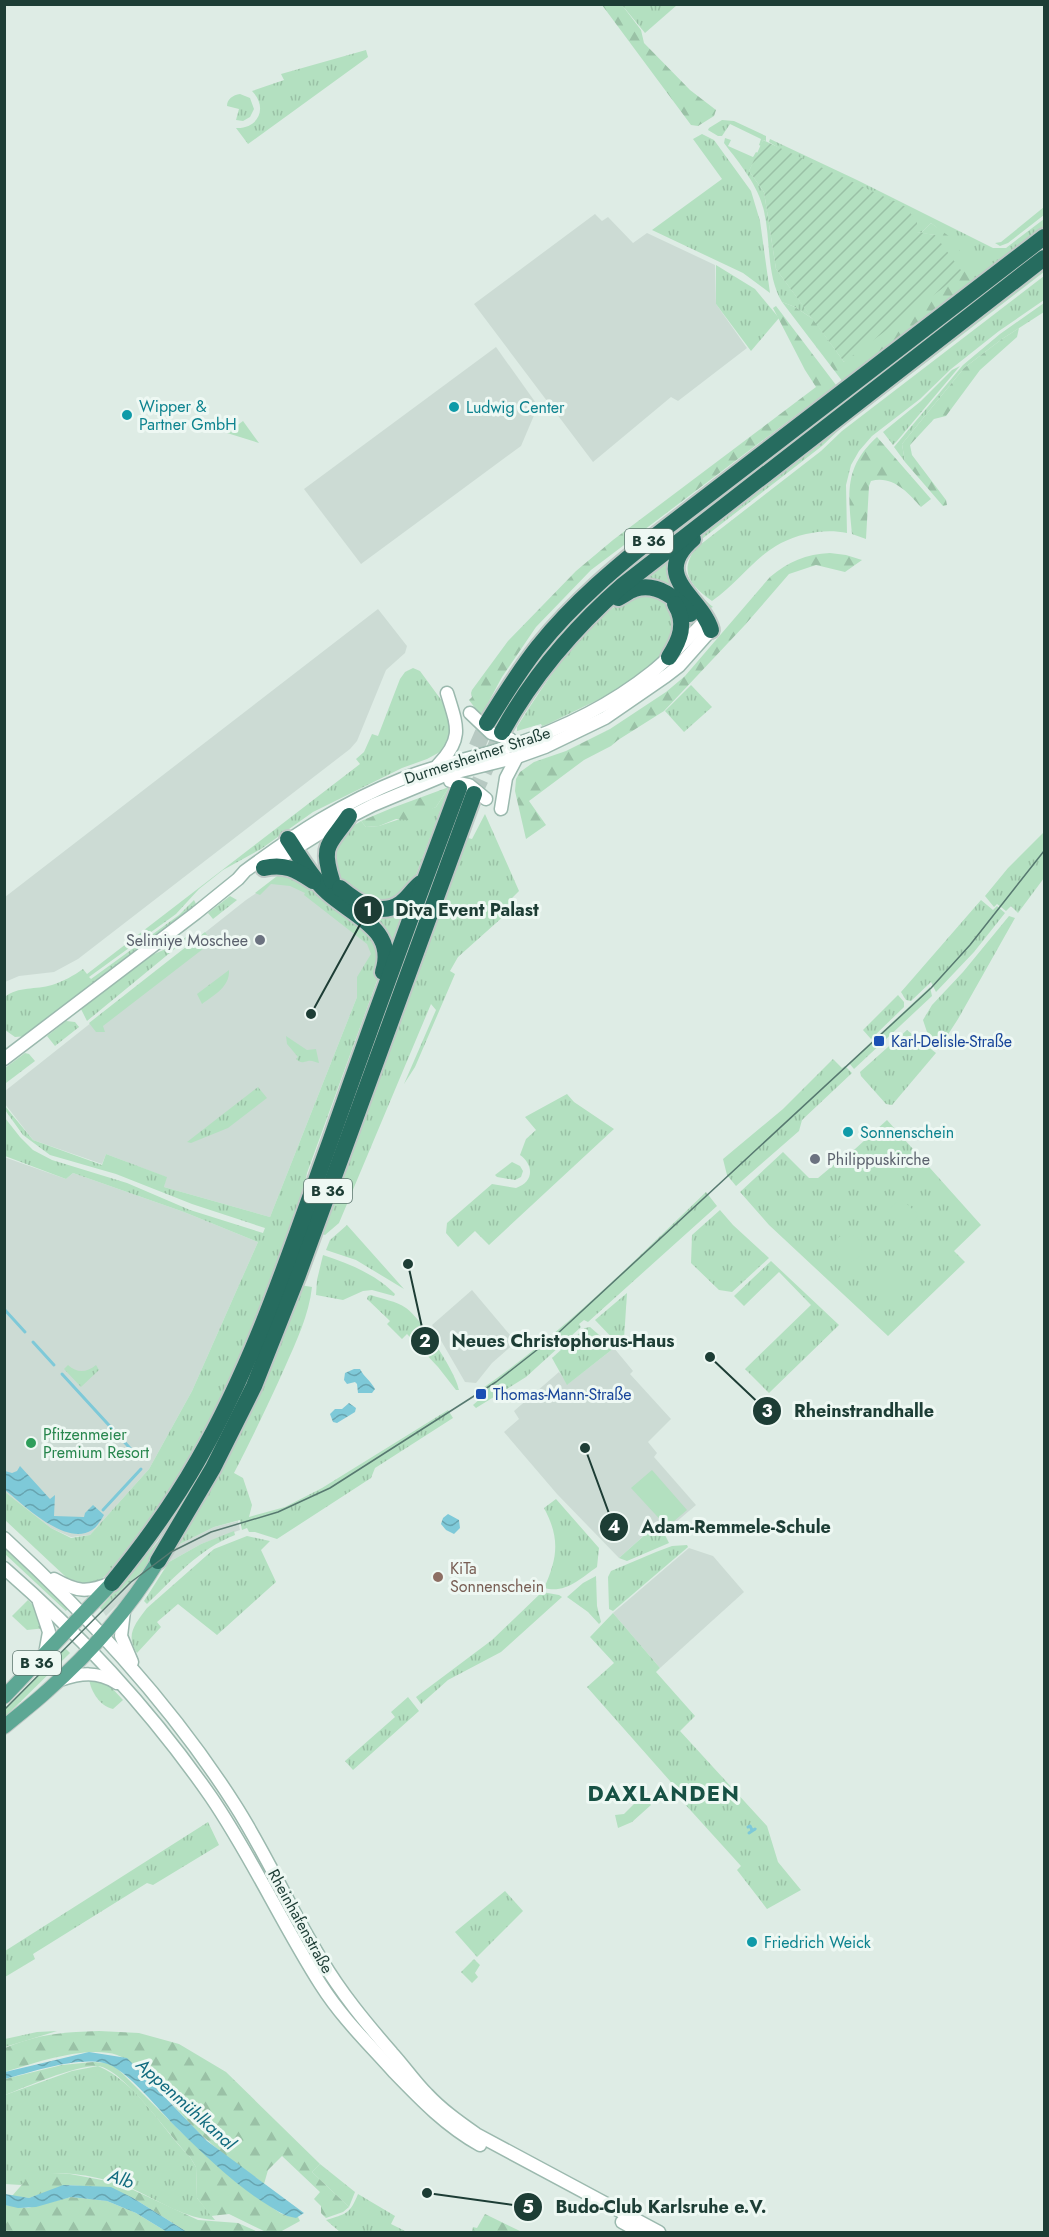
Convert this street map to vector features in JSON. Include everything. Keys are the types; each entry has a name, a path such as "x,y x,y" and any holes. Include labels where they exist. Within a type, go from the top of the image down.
{"highway":[{"name":"B 36","path":"487,723 538,647 603,579 654,537 1044,237"},
{"name":"B 36","path":"502,732 548,663 603,603 639,571 1044,258"},
{"path":"706,625 682,587 677,565 684,548 719,519 738,494"},
{"path":"603,603 642,587 662,591 676,598 706,625"},
{"path":"669,657 682,631 681,615 672,597"},
{"name":"B 36","path":"112,1582 145,1542 180,1490 203,1451 239,1379 283,1268 425,880 473,794"},
{"name":"B 36","path":"158,1561 213,1468 258,1377 298,1275 473,794"},
{"path":"329,886 327,849 332,836 349,816"},
{"path":"296,841 313,876 329,886 374,928 386,946 385,966 368,1014 366,1041"},
{"path":"264,868 279,866 291,868 372,908 381,909 401,903 414,888 425,880"}],"main road":[{"name":"Durmersheimer Straße","path":"238,879 250,877 264,868 296,841 349,816 562,727 598,708 635,684 706,625"},
{"name":"Durmersheimer Straße","path":"4,1059 238,879 245,871 296,841 363,796 405,777 438,766 517,757 568,738 606,718 640,696 679,666 706,625"},
{"path":"438,766 451,751 457,735 447,693"},
{"path":"470,713 486,730 497,736 527,740"},
{"path":"501,809 506,778 517,757"},
{"path":"434,780 463,783 475,789 473,794"},
{"name":"Rheinhafenstraße","path":"4,1538 83,1614 177,1723 234,1804 337,1985 426,2094 476,2134 659,2232"},
{"name":"B 36","path":"4,1727 58,1681 103,1636 124,1611 158,1561"},
{"name":"Rheinhafenstraße","path":"4,1568 70,1629 162,1732 211,1797 256,1868 309,1965 333,2003 360,2037 432,2111 453,2129 505,2160 640,2232"},
{"path":"42,1573 81,1590 98,1588 112,1582"},
{"name":"B 36","path":"4,1697 112,1582"},
{"path":"38,1598 49,1632 44,1656"},
{"path":"124,1611 122,1641 136,1674"},
{"path":"58,1681 79,1674 97,1674 125,1688"}],"shaded area":[{"path":"595,214 602,221 608,217 633,243 647,233 715,265 716,304 747,348 678,401 671,397 593,462 474,304"},
{"path":"496,347 538,406 521,446 361,564 304,489"},
{"path":"378,609 407,646 405,653 386,670 357,741 350,749 78,959 54,972 19,976 5,982 5,897"},
{"path":"287,876 368,943 374,954 270,1217 164,1187 166,1177 106,1154 102,1164 33,1140 5,1104 5,1091 246,900 271,883"},
{"path":"4,1157 66,1179 73,1173 184,1212 258,1242 192,1391 149,1469 90,1535 71,1537 51,1528 5,1492"},
{"path":"472,1290 516,1342 492,1363 476,1383 465,1382 432,1325"},
{"path":"614,1348 633,1371 630,1374 671,1419 648,1442 657,1453 654,1457 696,1505 668,1529 660,1521 619,1558 557,1494 504,1432 519,1419 514,1411 559,1372 568,1384"},
{"path":"238,1521 240,1530 201,1544 169,1562 178,1545 214,1527"},
{"path":"689,1548 713,1556 744,1592 660,1668 613,1613"},
{"path":"151,1565 138,1584 106,1616 102,1610 125,1586"}],"green space":[{"path":"602,5 622,5 641,30 644,43 690,90 716,110 714,116 698,126 691,125"},
{"path":"622,5 677,5 645,33"},
{"path":"366,50 368,57 248,144 236,128 250,125 259,116 259,104 252,91 284,80 281,74"},
{"path":"240,94 250,98 254,109 250,117 243,121 236,120 239,109 227,106 231,98"},
{"path":"722,120 734,121 766,136 766,141 763,140 761,146 759,145 761,139 730,124 722,136 708,130"},
{"path":"702,134 714,140 751,191 760,221 770,293 743,273 652,230 722,179 693,139"},
{"path":"725,138 731,140 728,146 753,157 756,152 758,153 749,171 764,192 776,269 813,319 795,307 782,302 777,292 773,281 766,222 761,201 748,175 724,143"},
{"path":"770,139 993,248 1006,248 1044,219 1044,227 971,283 964,258 952,242 931,223 921,233 916,232 769,142"},
{"path":"763,140 906,207 917,222 917,232 935,235 963,273 844,362 776,269 764,192 749,171"},
{"path":"1044,207 1044,215 1008,243 1000,246 995,243 1001,242"},
{"path":"931,223 950,237 971,266 971,283 843,382 782,302 795,307 813,319 844,362 935,235 921,233"},
{"path":"1044,247 1044,252 641,563 497,730 493,728 548,647 574,617 610,583"},
{"path":"716,265 755,289 779,318 751,351 716,304"},
{"path":"1044,265 1044,272 842,427 822,446 698,542 685,562 684,570 690,585 713,607 708,609 687,589 681,570 694,542"},
{"path":"1044,276 1044,300 999,331 951,369 920,399 872,436 859,451 851,465 846,485 847,533 831,531 811,533 776,546 712,601 698,590 689,578 688,571 688,564 696,548 821,451 842,431"},
{"path":"1044,303 1044,312 1002,339 964,368 902,444 905,462 894,447 963,365 1000,334"},
{"path":"776,306 836,385 591,570 536,627 502,677 481,716 469,700 472,697 472,690 508,641 576,571 613,540 816,387 773,308"},
{"path":"1019,328 1017,337 980,370 946,416 934,419 910,445 912,455 946,500 947,505 943,506 905,462 902,444 964,368"},
{"path":"960,366 893,445 883,432 921,401 952,370"},
{"path":"243,421 259,443 227,433"},
{"path":"877,437 931,499 921,507 899,486 886,481 871,481 866,539 852,534 849,493 859,459"},
{"path":"830,553 862,560 845,572 816,565 789,574 744,626 664,711 611,746 584,760 529,801 546,825 526,839 515,791 516,779 520,772 534,762 566,751 610,729 666,692 685,676 770,577 798,560"},
{"path":"674,555 683,595 640,581"},
{"path":"635,593 664,597 678,614 668,651 614,692 548,724 517,731 517,727 529,708 583,635 599,619"},
{"path":"413,668 420,671 442,701 448,715 451,726 449,741 440,752 313,812 261,849 223,870 199,889 176,914 89,977 91,979 179,915 194,900 196,904 185,914 27,1036 15,1037 5,1030 5,997 16,991 56,983 83,969 87,974 360,764 356,759 364,752 372,734 378,736 400,679 405,672"},
{"path":"691,685 712,707 684,732 665,711"},
{"path":"449,787 413,883 402,894 392,900 373,901 354,891 335,875 333,848 343,832 361,821 366,827 379,826 436,807"},
{"path":"449,787 436,807 408,820 396,819 379,826 366,827 361,821 392,808"},
{"path":"485,814 519,891 512,898 515,906 458,957 450,971 455,974 415,1067 404,1084 436,1010 431,1004 339,1223 325,1235 322,1234 468,838 472,839"},
{"path":"1044,832 1044,878 1018,913 1011,906 1006,911 997,904 994,907 985,896 1008,868"},
{"path":"317,869 341,894 406,906 392,947 327,886"},
{"path":"291,872 374,933 382,967 307,1173 302,1201 261,1311 221,1402 179,1480 109,1572 96,1584 82,1588 83,1583 67,1578 5,1520 5,1492 51,1528 71,1538 90,1535 149,1469 192,1391 258,1242 184,1212 73,1173 66,1179 5,1156 5,1118 33,1150 52,1160 127,1183 190,1210 263,1233 265,1228 192,1204 116,1174 50,1155 23,1135 5,1110 4,1105 33,1140 102,1165 106,1154 167,1177 164,1187 270,1217 357,997 357,977 371,954 367,944 304,895 305,893 290,886 271,884 260,895 255,893 281,873"},
{"path":"230,896 237,900 213,919 208,913"},
{"path":"981,900 993,910 997,906 1005,913 974,952 936,992 931,982 911,1001 906,1000 901,992"},
{"path":"1009,916 1015,918 938,1050 929,1038 923,1020 932,1005 963,972"},
{"path":"205,932 212,942 103,1026 105,1032 96,1032 89,1023"},
{"path":"186,937 188,938 87,1021 81,1009 152,955 175,945"},
{"path":"229,970 224,986 202,1004 197,994"},
{"path":"930,987 932,996 854,1069 849,1063"},
{"path":"898,995 904,1002 904,1007 871,1039 863,1030"},
{"path":"66,1021 75,1022 79,1027 55,1046 47,1036"},
{"path":"907,1030 936,1053 892,1105 886,1104 860,1072"},
{"path":"286,1036 307,1050 316,1049 319,1063 298,1061 296,1059 298,1057 287,1044"},
{"path":"25,1053 35,1061 6,1083 5,1068"},
{"path":"833,1059 842,1068 845,1066 852,1073 802,1120 799,1131 736,1186 727,1175 723,1159 783,1109"},
{"path":"258,1087 267,1098 228,1128 191,1143 187,1142"},
{"path":"567,1094 574,1102 614,1129 489,1245 475,1231 458,1247 446,1233 447,1223 492,1184 516,1188 526,1182 530,1168 520,1155 526,1139 536,1130 525,1117"},
{"path":"887,1120 981,1225 954,1251 965,1262 888,1336 769,1225 740,1192 783,1152 809,1178 818,1178 842,1158 844,1159"},
{"path":"512,1162 520,1166 523,1171 521,1177 515,1180 495,1175"},
{"path":"706,1192 717,1206 588,1322 584,1320 579,1324 581,1327 526,1377 476,1408 473,1405 481,1398 477,1392 538,1347 567,1322"},
{"path":"900,1198 919,1215 907,1229 887,1212"},
{"path":"720,1210 769,1258 732,1292 719,1290 691,1263 692,1235"},
{"path":"347,1225 404,1289 356,1260 326,1250 330,1240"},
{"path":"848,1234 858,1238 862,1248 858,1258 848,1262 838,1258 834,1248 838,1238"},
{"path":"323,1255 371,1275 395,1294 394,1296 372,1290 363,1291 343,1300 316,1295"},
{"path":"771,1261 839,1325 769,1393 745,1369 811,1305 779,1272 744,1306 734,1296"},
{"path":"897,1264 911,1278 885,1303 872,1289"},
{"path":"300,1285 312,1287 302,1328 234,1473 243,1478 252,1505 249,1517 285,1507 322,1488 448,1410 453,1418 375,1468 371,1478 277,1539 249,1532 247,1528 242,1530 240,1520 214,1527 178,1545 243,1425"},
{"path":"627,1293 624,1339 618,1344 595,1320"},
{"path":"371,1295 398,1304 412,1313 445,1359 459,1390 456,1390 407,1334 402,1339 387,1324 390,1321 367,1299"},
{"path":"590,1327 614,1348 567,1385 552,1358 585,1328"},
{"path":"68,1365 75,1370 82,1371 89,1370 96,1365 99,1370 81,1387 64,1369"},
{"path":"652,1470 687,1510 667,1527 631,1488"},
{"path":"198,1472 202,1476 151,1565 125,1586 102,1610 100,1608 161,1538 179,1510"},
{"path":"556,1499 599,1548 597,1567 566,1587 552,1589 544,1588 552,1567 555,1538 544,1508"},
{"path":"657,1524 669,1543 627,1561 619,1558"},
{"path":"234,1531 235,1535 198,1556 147,1604 144,1601 169,1562 201,1544"},
{"path":"247,1536 270,1541 261,1550 276,1582 217,1635 178,1604 157,1622 161,1627 137,1653 133,1647 133,1630 147,1608 214,1549"},
{"path":"687,1545 688,1547 613,1611 609,1609 608,1577 611,1571 672,1546"},
{"path":"4,1546 69,1607 66,1611 5,1554"},
{"path":"596,1576 597,1606 601,1622 599,1624 588,1612 567,1597 583,1583"},
{"path":"542,1592 562,1597 501,1652 448,1680 421,1704 416,1697 492,1640"},
{"path":"28,1600 40,1612 46,1628 27,1630 12,1616"},
{"path":"613,1613 660,1668 656,1672 695,1716 680,1731 767,1826 778,1862 801,1890 767,1909 737,1870 741,1866 683,1802 670,1781 587,1687 614,1663 590,1637"},
{"path":"65,1648 70,1653 5,1717 5,1708"},
{"path":"89,1676 110,1686 123,1700 113,1709 103,1704 93,1691"},
{"path":"408,1697 419,1711 353,1770 345,1761 395,1717 391,1712"},
{"path":"643,1795 651,1805 632,1822 618,1828 615,1815 624,1814"},
{"path":"208,1822 219,1845 153,1885 147,1883 33,1954 35,1959 5,1977 5,1951"},
{"path":"505,1891 523,1911 477,1957 455,1932"},
{"path":"474,1959 480,1965 475,1973 478,1977 472,1983 461,1972"},
{"path":"57,2031 5,2047 5,2039 37,2032"},
{"path":"99,2031 139,2033 179,2044 226,2072 320,2164 312,2172 349,2207 343,2212 326,2218 321,2213 321,2206 314,2199 320,2192 282,2156 268,2170 264,2184 213,2145 139,2069 117,2055 105,2052 76,2054 45,2060 5,2072 5,2048 51,2035"},
{"path":"107,2063 116,2067 180,2131 236,2182 280,2213 298,2217 300,2221 280,2232 266,2232 229,2214 211,2216 197,2198 196,2167 190,2157 133,2091 109,2070 89,2066 5,2095 5,2079 62,2065"},
{"path":"98,2066 125,2083 137,2094 190,2157 196,2167 197,2198 215,2220 183,2213 133,2189 107,2180 76,2174 45,2175 32,2178 21,2185 5,2184 5,2095 72,2071"},
{"path":"320,2164 355,2192 349,2207 312,2172"},
{"path":"44,2173 70,2174 107,2181 129,2188 198,2220 238,2223 258,2232 187,2232 133,2198 95,2187 67,2185 29,2198 12,2196 26,2180"},
{"path":"358,2194 395,2216 391,2224 407,2232 340,2232 326,2220 347,2212"},
{"path":"71,2197 107,2201 136,2213 167,2232 5,2232 5,2205 28,2208"},
{"path":"485,2214 522,2232 472,2232 473,2227 477,2228"}],"water":[{"path":"360,1369 372,1384 375,1389 372,1393 358,1393 355,1382 347,1384 344,1380 345,1373"},
{"path":"349,1403 356,1408 355,1412 337,1423 333,1422 330,1414 335,1409 342,1409"},
{"path":"20,1466 50,1499 55,1495 54,1516 84,1517 93,1505 104,1515 96,1527 82,1534 70,1533 58,1529 34,1514 5,1490 5,1471 12,1473"},
{"path":"448,1514 459,1520 460,1528 454,1534 441,1524 443,1518"},
{"path":"89,2052 127,2058 207,2141 304,2213 296,2218 287,2216 258,2199 216,2165 133,2081 113,2066 104,2063 80,2062 54,2066 5,2079 5,2072"},
{"path":"63,2185 111,2187 187,2232 167,2232 136,2213 107,2201 71,2197 36,2207 18,2208 5,2205 5,2194 29,2198"}],"waterway":[{"path":"4,1309 25,1332"},
{"path":"33,1342 54,1365"},
{"path":"62,1374 139,1458"},
{"path":"103,1510 141,1469"},
{"path":"748,1827 750,1826 752,1830"},
{"path":"749,1833 755,1829"}],"tunnel":[{"path":"467,769 487,723"},
{"path":"474,794 502,732"}],"tram line":[{"path":"4,1710 131,1582 171,1552 211,1532 278,1512 330,1488 496,1382 556,1335 931,988 970,945 1044,851"}],"place":[{"name":"Ludwig Center","path":"454,407"},
{"name":"Wipper & Partner GmbH","path":"127,415"},
{"name":"Selimiye Moschee","path":"260,940"},
{"name":"Diva Event Palast","path":"311,1014"},
{"name":"Karl-Delisle-Straße","path":"879,1041"},
{"name":"Sonnenschein","path":"848,1132"},
{"name":"Philippuskirche","path":"815,1159"},
{"name":"Neues Christophorus-Haus","path":"408,1264"},
{"name":"Rheinstrandhalle","path":"710,1357"},
{"name":"Thomas-Mann-Straße","path":"481,1394"},
{"name":"Pfitzenmeier Premium Resort","path":"31,1443"},
{"name":"Adam-Remmele-Schule","path":"585,1448"},
{"name":"KiTa Sonnenschein","path":"438,1577"},
{"name":"Friedrich Weick","path":"752,1942"},
{"name":"Budo-Club Karlsruhe e.V.","path":"427,2193"}],"district":[{"name":"DAXLANDEN","path":"664,1793"}],"water label":[{"name":"Appenmühlkanal","path":"186,2104"},
{"name":"Alb","path":"121,2179"}]}
